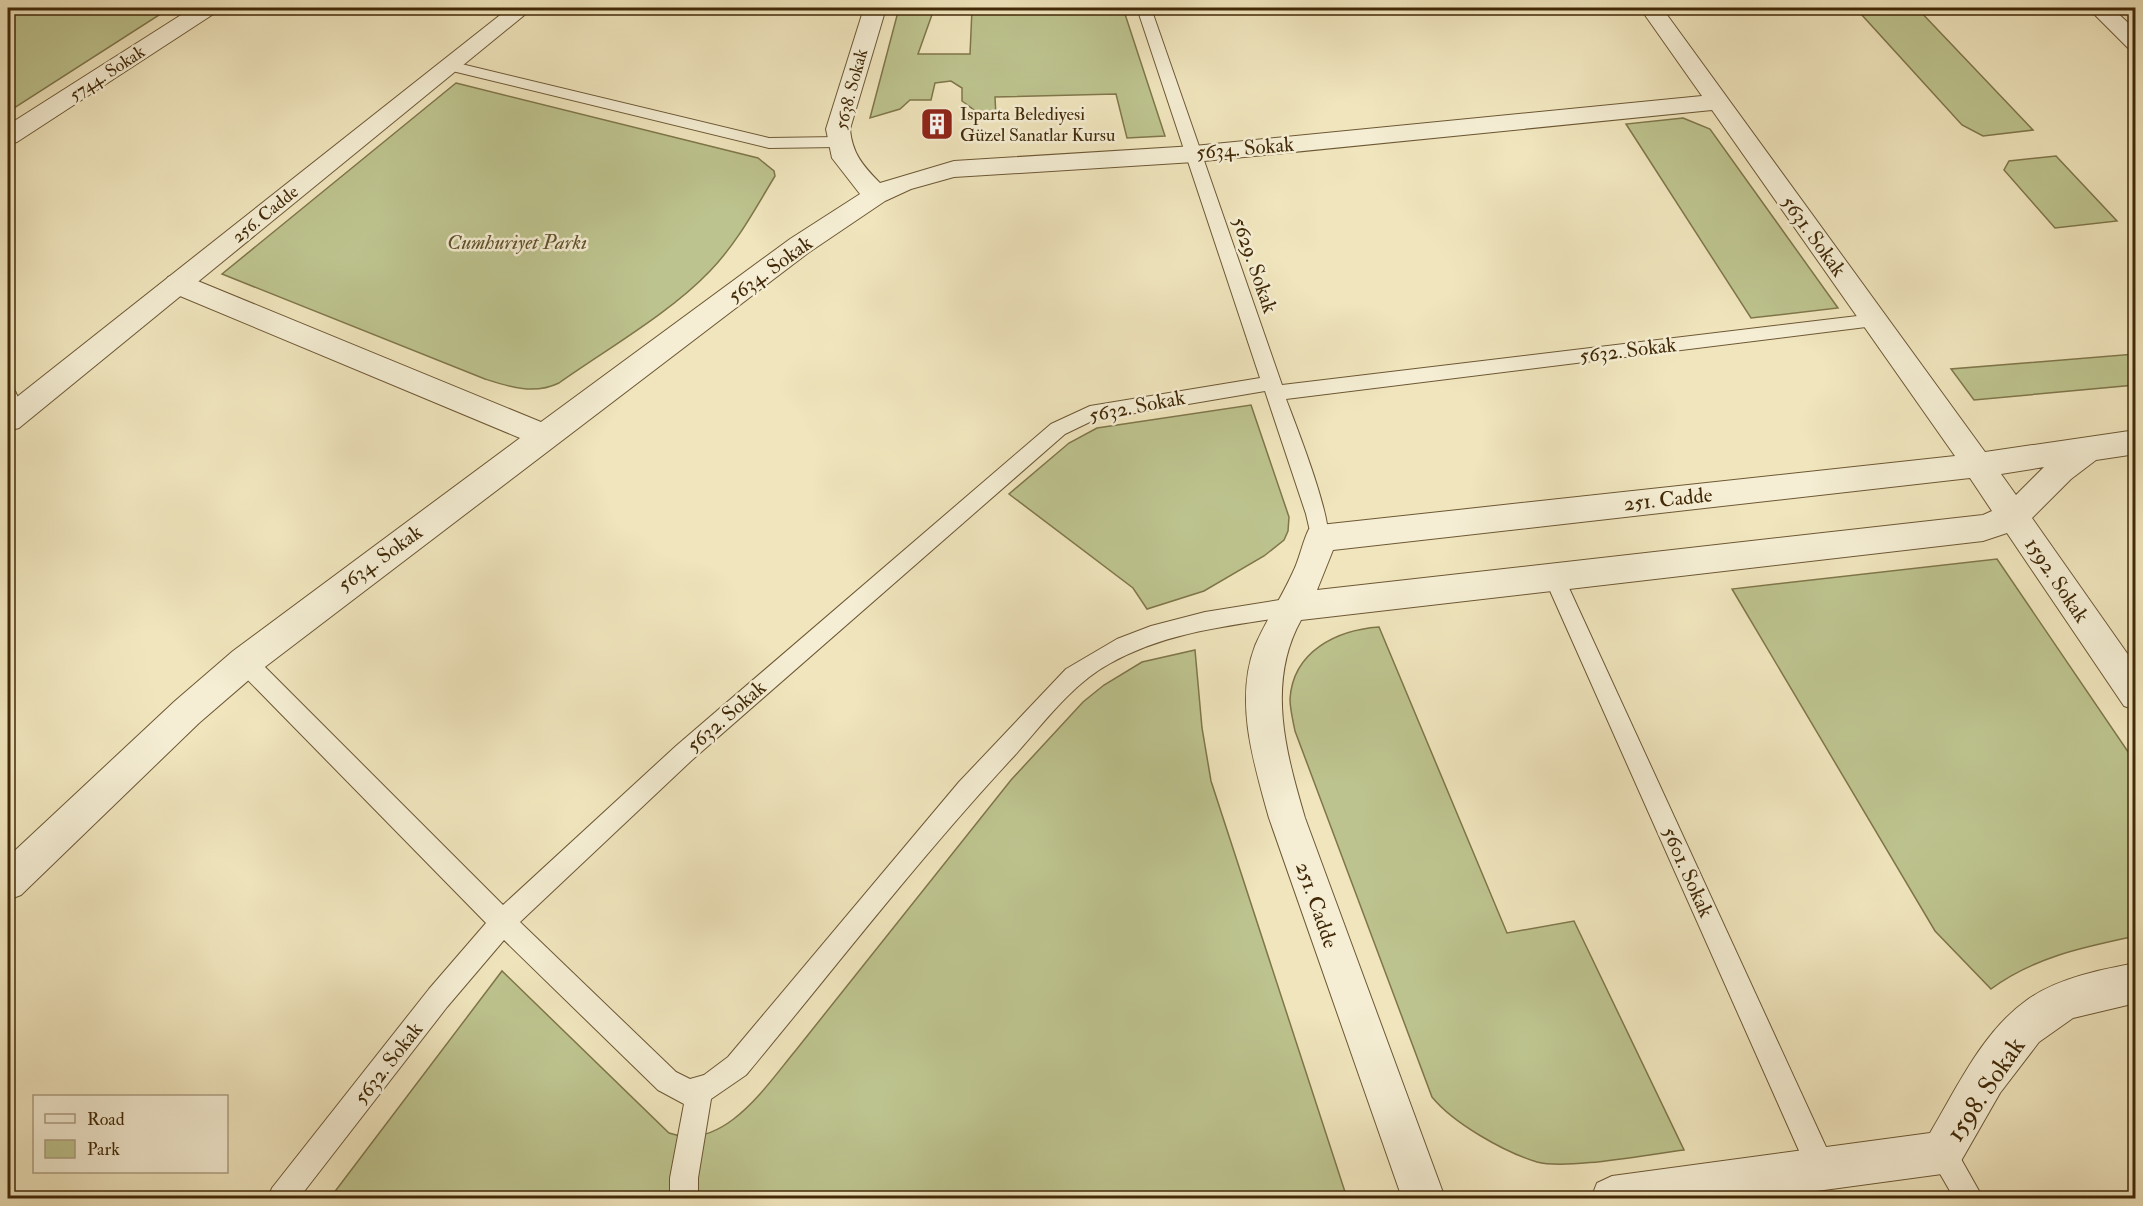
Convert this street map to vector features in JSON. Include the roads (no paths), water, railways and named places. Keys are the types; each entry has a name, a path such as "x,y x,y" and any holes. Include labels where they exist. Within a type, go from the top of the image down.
{"street":[{"name":"5744. Sokak","path":"8,136 207,8"},
{"name":"256. Cadde","path":"10,410 178,284 522,8"},
{"name":"5638. Sokak","path":"875,8 838,129 838,142 841,155 876,195"},
{"name":"5631. Sokak","path":"1651,8 1978,465"},
{"path":"2099,8 2136,43"},
{"name":"5634. Sokak","path":"8,882 162,735 245,662 332,594 799,246 876,195 902,183 954,169 1194,154 1719,102"},
{"path":"178,284 545,436"},
{"name":"251. Cadde","path":"1423,1198 1318,910 1269,754 1263,719 1267,666 1273,644 1312,572 1320,538 1978,465 2136,442"},
{"name":"251. Cadde","path":"1292,607 1553,575 1983,528 2013,517 2058,470 2091,448"},
{"name":"1592. Sokak","path":"1978,465 2136,695"},
{"name":"1598. Sokak","path":"1612,1198 1942,1153 1992,1072 2018,1037 2041,1014 2070,1000 2136,983"}],"lane":[{"name":"5629. Sokak","path":"1144,8 1316,514 1320,538"},
{"path":"449,66 769,143 838,142"},
{"name":"5632. Sokak","path":"282,1198 438,998 503,922 558,868 684,753 876,584 1058,429 1090,413 1107,409 1874,320"},
{"name":"5601. Sokak","path":"1553,575 1822,1170"},
{"path":"245,662 503,922 667,1081 688,1093 699,1092 717,1082 737,1066 967,790 1074,676 1094,660 1135,639 1187,626 1292,607"},
{"path":"684,1198 684,1178 699,1092"},
{"path":"1942,1153 1969,1198"}],"place":[{"name":"Isparta Belediyesi Güzel Sanatlar Kursu","path":"937,124"}],"park label":[{"name":"Cumhuriyet Parkı","path":"517,242"}]}
